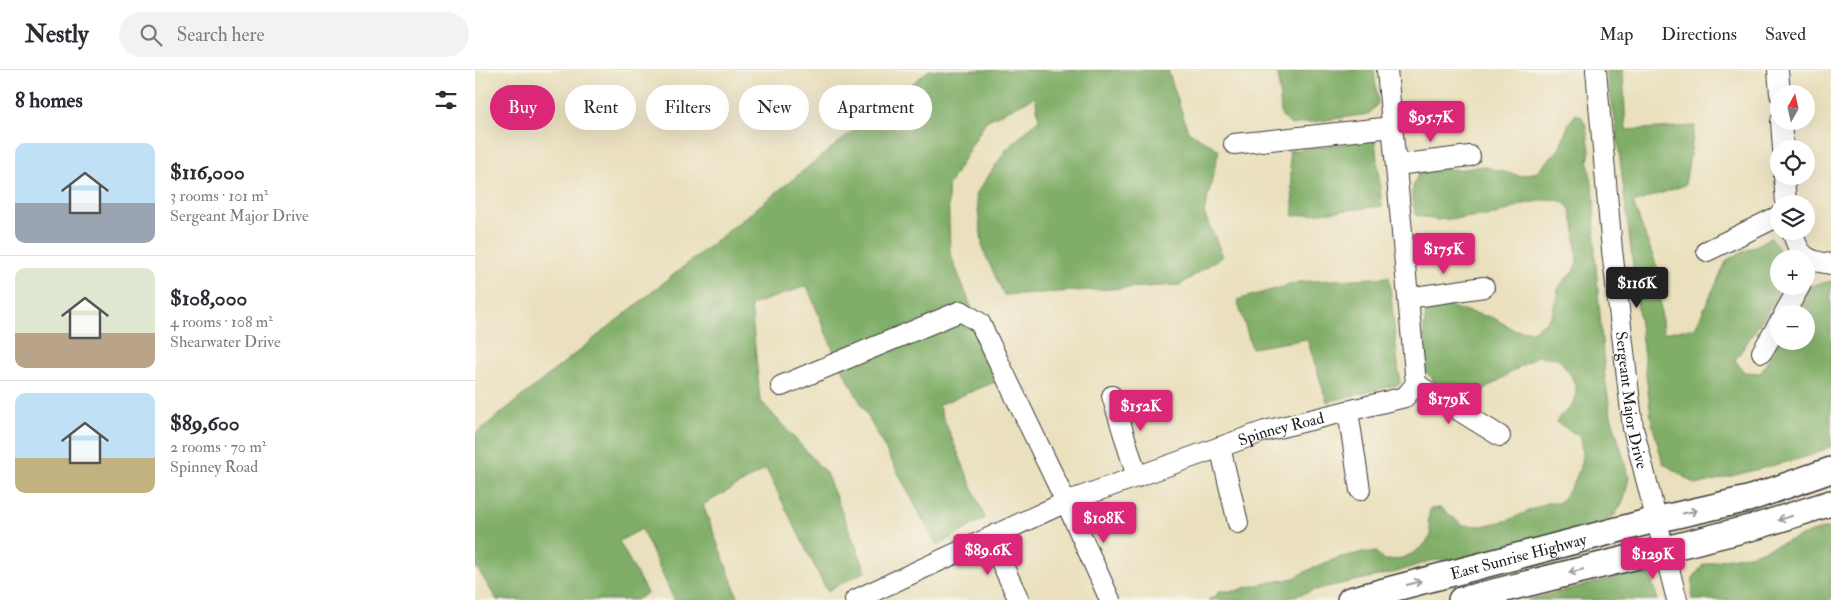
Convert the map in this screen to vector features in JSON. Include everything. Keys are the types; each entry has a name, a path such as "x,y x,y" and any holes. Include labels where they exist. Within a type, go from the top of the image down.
{"main road":[{"name":"East Sunrise Highway","path":"1350,600 1655,520 1748,499 1831,470"},
{"name":"East Sunrise Highway","path":"1461,600 1758,526 1831,503"}],"street":[{"path":"1387,70 1416,384 1500,436"},
{"name":"Sergeant Major Drive","path":"1596,70 1612,250 1633,428 1677,600"},
{"path":"1778,70 1779,85"},
{"path":"1234,144 1392,127"},
{"path":"1396,165 1470,156"},
{"path":"1707,251 1770,220"},
{"path":"1794,240 1797,249 1817,268"},
{"path":"1408,298 1484,287"},
{"path":"781,386 961,311 980,323 1066,502 1110,600"},
{"path":"1762,352 1770,338"},
{"name":"Spinney Road","path":"855,600 882,594 990,538 1066,502 1265,431 1405,397 1416,384"},
{"path":"1113,396 1137,477"},
{"path":"1348,411 1360,490"},
{"path":"1221,447 1238,523"},
{"path":"990,538 1019,600"}],"green space":[{"path":"929,70 1168,70 1188,131 1219,150 1204,213 1223,256 1180,285 1004,295 983,250 976,194 1006,150 1039,119 1035,97 986,121 948,186 950,253 1000,380 938,405 985,518 937,546 835,355 807,286 751,305 760,400 826,473 866,571 827,591 766,469 703,505 739,600 674,600 642,529 619,541 647,593 636,600 497,600 475,565 475,434 854,130 932,130 932,85 910,85"},
{"path":"1279,70 1374,70 1378,103 1369,114 1291,125 1281,115"},
{"path":"1606,70 1623,70 1626,130 1695,126 1685,185 1633,203 1657,267 1663,333 1695,328 1727,260 1770,238 1779,250 1770,250 1770,295 1779,295 1772,305 1770,305 1770,308 1735,360 1744,372 1761,373 1774,350 1815,350 1815,305 1799,305 1805,295 1815,295 1815,285 1831,281 1831,446 1810,456 1696,485 1663,463 1652,424 1616,126"},
{"path":"1576,114 1581,116 1586,126 1590,150 1588,162 1594,196 1595,254 1605,378 1611,415 1629,477 1624,500 1615,515 1601,524 1463,558 1429,561 1397,572 1326,587 1280,600 1208,600 1216,596 1219,591 1236,591 1294,578 1314,567 1338,558 1364,552 1376,552 1384,560 1404,557 1422,547 1431,536 1428,520 1430,509 1441,508 1463,525 1481,526 1509,520 1546,503 1558,503 1567,493 1578,473 1582,459 1582,450 1579,436 1556,422 1570,408 1576,395 1576,388 1571,375 1558,358 1537,356 1471,398 1455,394 1437,383 1425,371 1422,356 1428,297 1433,296 1454,308 1494,318 1514,330 1532,331 1547,321 1553,312 1558,289 1573,272 1577,262 1574,224 1569,207 1561,201 1550,199 1523,204 1496,215 1436,220 1416,215 1412,194 1419,173 1441,167 1458,170 1481,166 1520,176 1537,172 1559,149 1569,123"},
{"path":"1375,140 1382,206 1294,216 1289,151"},
{"path":"1389,277 1400,384 1327,402 1307,339 1252,348 1237,300 1299,282"},
{"path":"1831,527 1831,600 1692,600 1693,578 1703,565 1753,554"},
{"path":"1648,569 1658,600 1527,600"}]}
